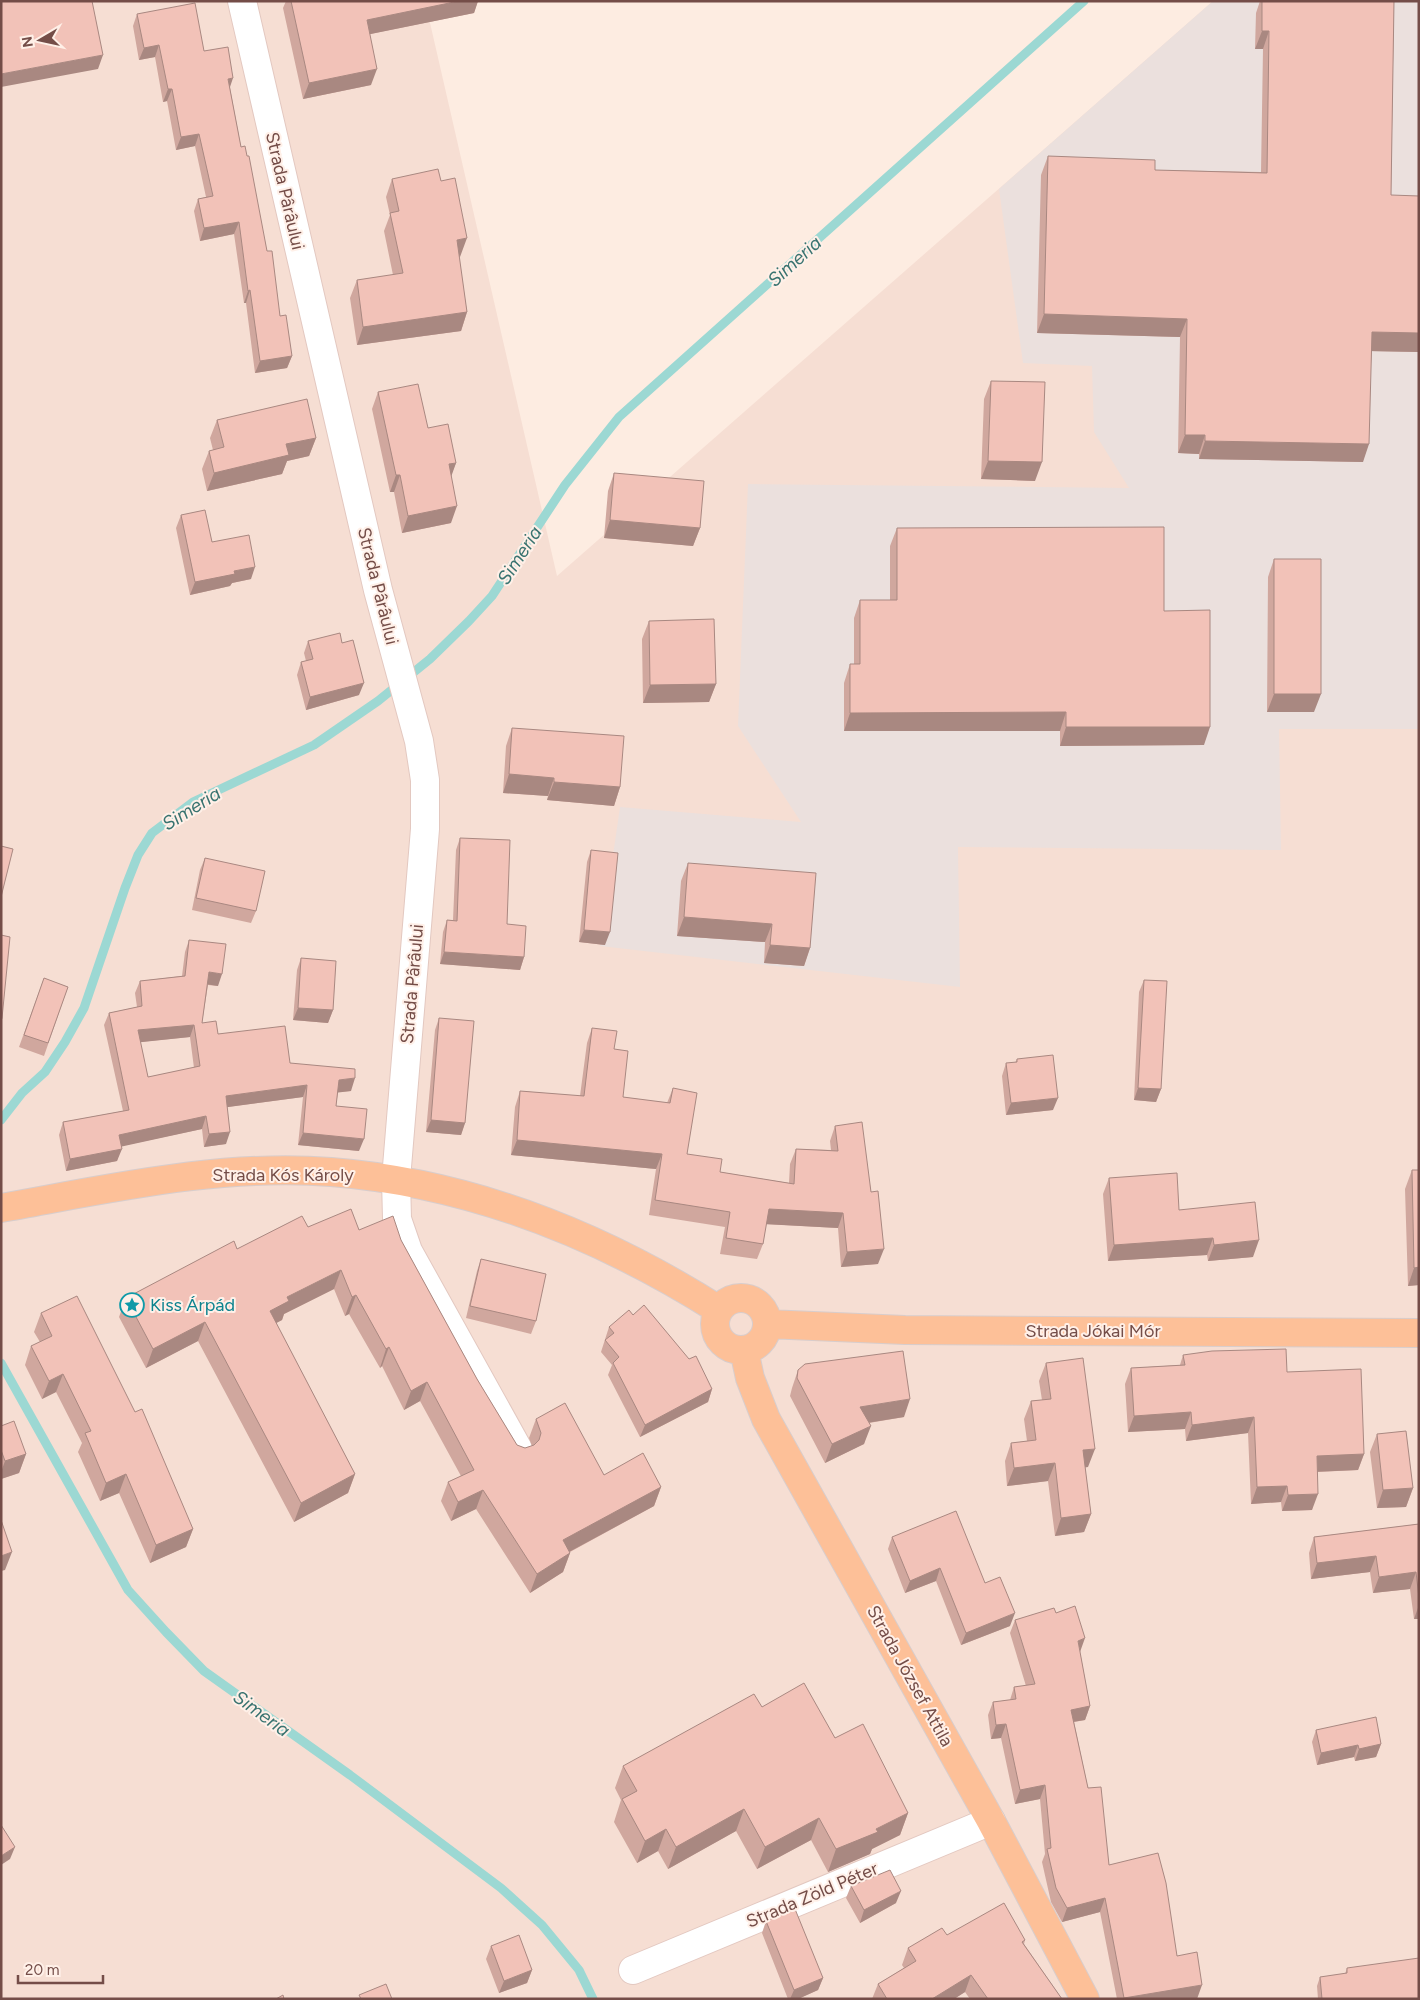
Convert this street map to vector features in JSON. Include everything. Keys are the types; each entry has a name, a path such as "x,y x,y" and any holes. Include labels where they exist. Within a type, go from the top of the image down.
{"main road":[{"name":"Strada Kós Károly","path":"1,1208 134,1184 237,1173 330,1172 396,1179 464,1194 532,1215 643,1266 719,1310"},
{"path":"748,1299 761,1309 767,1324 763,1338 752,1348 744,1350 730,1348 719,1338 715,1324 719,1310 732,1300 748,1299"},
{"name":"Strada Jókai Mór","path":"767,1324 905,1330 1419,1333"},
{"name":"Strada József Attila","path":"744,1350 757,1399 766,1419 991,1820 1085,1999"}],"street":[{"name":"Strada Pârâului","path":"242,1 373,571 419,741 425,780 425,829 396,1179 397,1219 408,1251 520,1451"},
{"name":"Strada Zöld Péter","path":"633,1970 991,1820"}],"shaded area":[{"path":"1,1 425,1 557,576 1213,1 1419,1 1419,1999 1,1999"},
{"path":"1213,1 1419,1 1419,729 1279,729 1281,850 958,847 960,987 600,946 620,807 801,822 738,726 748,484 1129,488 1094,432 1092,366 1023,363 999,189"}],"building":[{"path":"1,1 92,1 103,55 1,74"},
{"path":"291,1 459,1 367,20 377,69 309,83"},
{"path":"1262,1 1394,1 1391,195 1419,196 1419,333 1372,332 1369,444 1205,441 1205,435 1185,435 1187,319 1044,314 1048,156 1155,160 1155,170 1267,173 1269,31 1262,31"},
{"path":"195,3 204,51 228,47 233,78 228,79 241,147 245,146 247,156 249,156 267,251 272,251 280,316 286,315 292,356 260,361 239,222 204,228 198,199 213,196 199,134 181,137 172,89 168,89 159,45 144,48 137,14"},
{"path":"438,169 441,181 455,178 467,238 457,240 467,312 363,327 357,280 403,273 390,213 399,211 392,179"},
{"path":"991,381 1045,382 1042,462 988,461"},
{"path":"418,384 428,428 448,424 456,463 449,464 457,506 408,516 400,475 396,475 378,392"},
{"path":"307,399 316,438 286,444 289,455 214,473 209,451 224,447 217,420"},
{"path":"614,473 704,481 700,528 610,520"},
{"path":"205,510 212,542 249,535 255,567 234,571 235,574 195,582 181,515"},
{"path":"1164,527 1164,611 1210,610 1210,727 1066,727 1066,712 850,713 850,664 860,664 860,600 897,600 897,528"},
{"path":"1274,559 1321,559 1321,694 1274,694"},
{"path":"714,619 716,684 650,685 649,621"},
{"path":"340,633 342,643 353,640 364,683 310,697 301,662 313,659 308,641"},
{"path":"512,728 624,736 620,787 554,782 554,778 509,774"},
{"path":"460,838 510,840 507,924 526,926 524,957 444,952 447,920 457,921"},
{"path":"1,846 13,849 1,897"},
{"path":"591,850 618,853 610,932 584,930"},
{"path":"205,858 265,871 256,911 196,898"},
{"path":"688,863 816,873 810,948 770,945 772,924 684,917"},
{"path":"1,935 10,937 1,1021"},
{"path":"189,940 226,944 222,974 209,972 202,1023 216,1021 218,1034 285,1026 290,1063 355,1069 355,1078 339,1080 336,1106 367,1109 364,1139 303,1133 307,1085 226,1096 230,1132 209,1134 206,1116 119,1135 122,1149 70,1159 63,1122 129,1110 109,1013 142,1006 140,981 185,976","holes":["194,1025 200,1066 148,1077 138,1030"]},
{"path":"301,958 336,961 333,1010 298,1008"},
{"path":"44,978 68,987 48,1043 24,1035"},
{"path":"1144,980 1167,981 1161,1089 1138,1088"},
{"path":"439,1018 474,1021 465,1123 431,1120"},
{"path":"592,1028 617,1031 614,1049 628,1051 623,1097 670,1103 673,1088 697,1093 687,1154 722,1159 720,1172 794,1184 796,1149 838,1151 835,1126 862,1122 871,1192 878,1191 884,1249 847,1252 843,1213 769,1209 763,1244 726,1238 730,1212 655,1200 662,1154 517,1140 520,1091 584,1096"},
{"path":"1053,1055 1058,1098 1011,1103 1006,1063 1017,1062 1017,1059"},
{"path":"1412,1170 1419,1170 1419,1267 1414,1268"},
{"path":"1177,1173 1179,1210 1255,1202 1259,1240 1214,1245 1213,1238 1114,1245 1109,1178"},
{"path":"351,1209 359,1230 393,1216 401,1240 477,1379 517,1445 525,1448 534,1445 539,1440 541,1433 536,1419 565,1403 604,1475 643,1453 661,1487 563,1540 570,1553 537,1574 483,1490 458,1502 448,1482 474,1470 427,1382 411,1391 389,1347 386,1349 356,1295 352,1297 341,1270 287,1297 289,1301 270,1311 355,1474 301,1503 205,1322 153,1349 126,1298 234,1241 237,1249 302,1216 308,1227"},
{"path":"481,1259 546,1274 536,1321 470,1306"},
{"path":"77,1296 135,1412 142,1409 193,1529 156,1545 126,1474 106,1483 85,1433 91,1431 63,1374 49,1381 31,1346 52,1336 41,1313"},
{"path":"644,1305 689,1359 696,1356 712,1389 645,1425 613,1363 619,1357 605,1340 614,1333 609,1327 629,1310 633,1315"},
{"path":"1286,1349 1287,1372 1361,1369 1364,1454 1317,1456 1318,1494 1288,1495 1287,1486 1257,1487 1254,1417 1192,1425 1191,1412 1134,1416 1131,1368 1185,1365 1183,1355 1212,1351"},
{"path":"903,1351 910,1399 860,1407 871,1426 832,1444 797,1378 798,1370 805,1364"},
{"path":"1083,1358 1095,1449 1083,1450 1091,1514 1061,1518 1055,1463 1014,1468 1011,1443 1036,1440 1031,1401 1051,1399 1046,1363"},
{"path":"14,1421 26,1454 5,1461 1,1450 1,1426"},
{"path":"1406,1431 1413,1488 1383,1490 1377,1434"},
{"path":"956,1511 985,1583 1000,1577 1015,1613 966,1633 940,1568 910,1581 892,1537"},
{"path":"1,1520 12,1552 1,1556"},
{"path":"1419,1524 1419,1598 1416,1572 1379,1577 1376,1556 1317,1563 1314,1537"},
{"path":"1075,1606 1085,1638 1078,1641 1090,1706 1071,1710 1088,1788 1101,1787 1109,1865 1158,1853 1166,1883 1177,1956 1197,1952 1202,1985 1124,1998 1105,1898 1067,1908 1056,1888 1047,1849 1051,1848 1045,1785 1020,1790 1006,1724 996,1725 993,1702 1016,1699 1014,1687 1035,1684 1015,1620 1054,1608 1056,1613"},
{"path":"804,1683 835,1738 863,1724 908,1813 876,1829 878,1832 836,1849 819,1818 765,1847 744,1809 676,1847 666,1829 645,1841 622,1799 637,1791 623,1766 754,1694 762,1707"},
{"path":"1376,1717 1381,1744 1359,1749 1358,1745 1321,1753 1316,1730"},
{"path":"1,1825 15,1847 1,1856"},
{"path":"890,1870 901,1891 864,1910 851,1886"},
{"path":"1004,1903 1025,1940 1022,1942 1062,1999 988,1999 971,1975 932,1999 887,1999 878,1984 916,1961 908,1948 942,1928 947,1935"},
{"path":"795,1909 823,1978 794,1990 766,1921"},
{"path":"519,1935 532,1970 504,1981 491,1946"},
{"path":"1419,1958 1419,1999 1322,1999 1320,1977 1347,1973 1347,1968"},
{"path":"386,1984 392,1999 361,1999 359,1995"},
{"path":"283,1995 284,1999 276,1999"}],"waterway":[{"name":"Simeria","path":"1,1120 22,1093 45,1072 84,1008 125,888 138,855 152,833 193,802 314,745 378,701 430,659 492,596 565,485 619,417 1084,1"},
{"name":"Simeria","path":"1,1363 128,1590 166,1632 204,1671 350,1775 501,1888 542,1925 579,1970 593,1999"}],"place":[{"name":"Kiss Árpád","path":"132,1305"}]}
